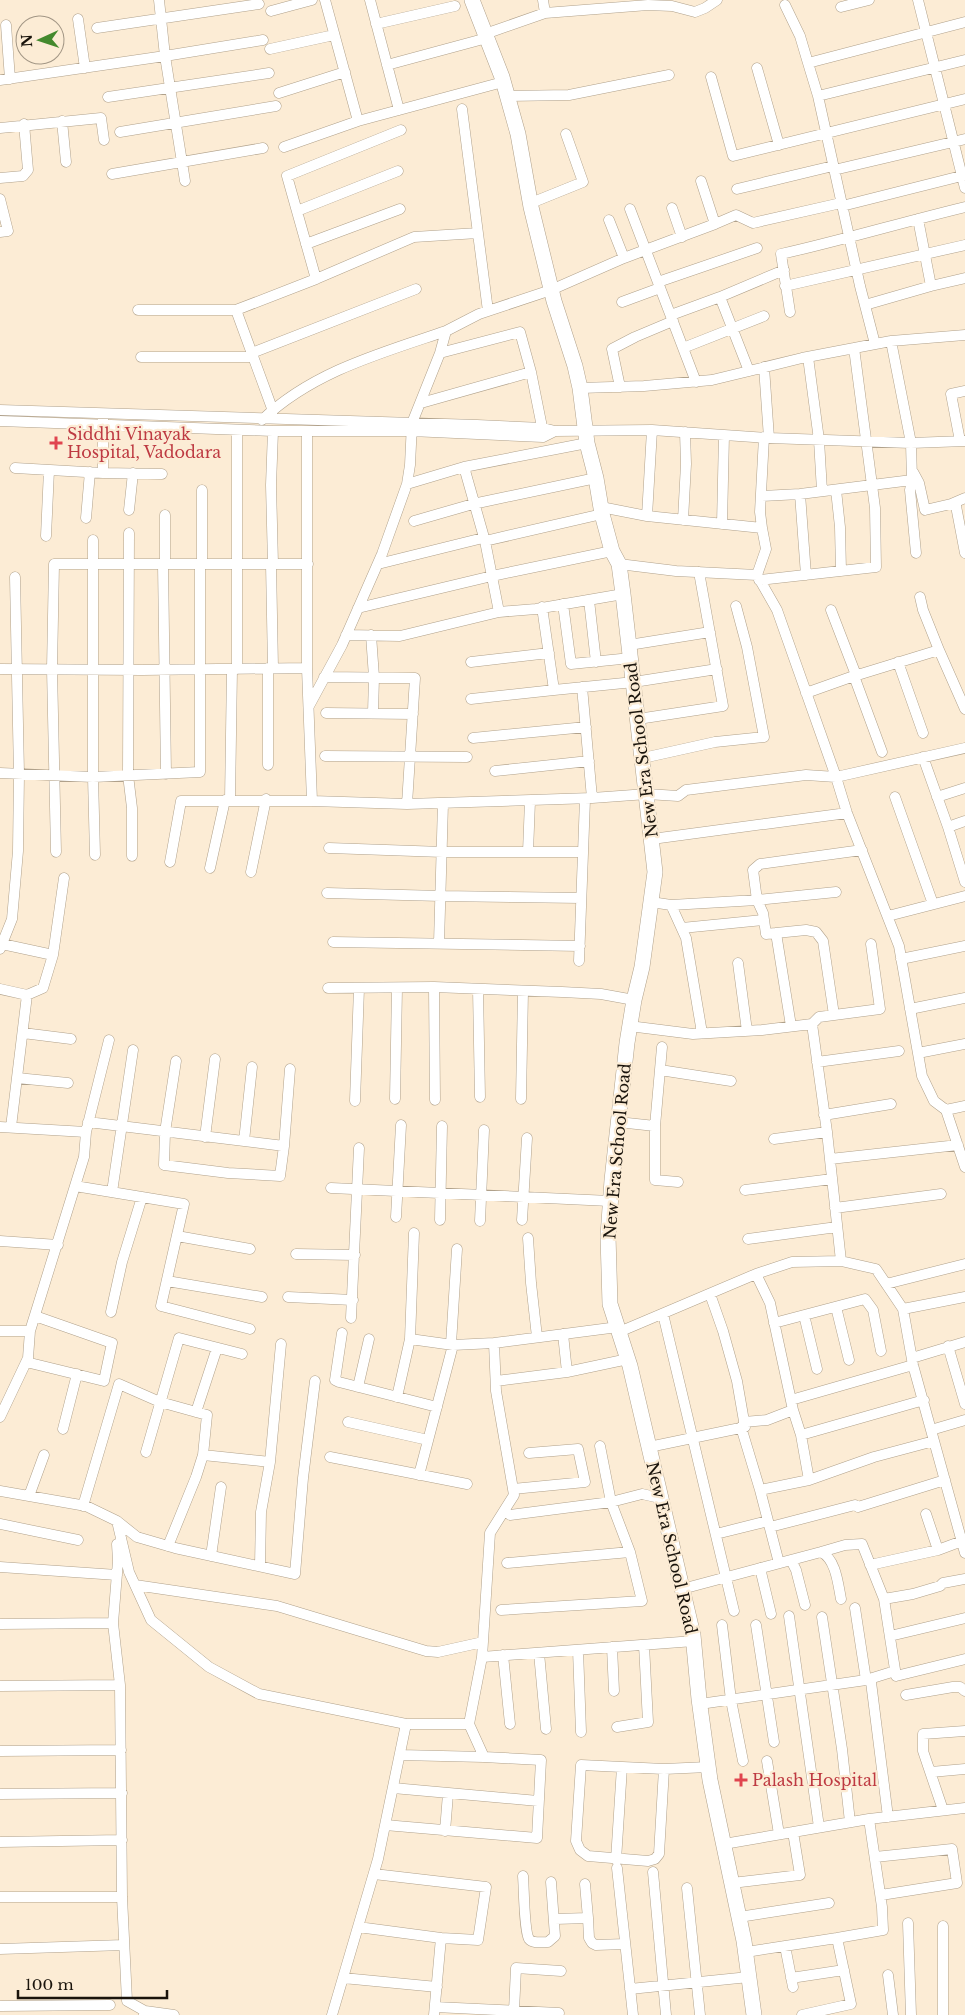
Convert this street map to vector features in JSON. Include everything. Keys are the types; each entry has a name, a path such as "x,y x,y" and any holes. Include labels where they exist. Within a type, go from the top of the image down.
{"street":[{"path":"159,0 165,56 185,181"},
{"path":"270,11 312,0"},
{"path":"325,0 358,120"},
{"path":"370,0 399,110"},
{"name":"New Era School Road","path":"472,0 506,89 518,134 531,203 551,290 575,366 580,388 586,437 623,594 655,872 642,967 629,1026 618,1122 608,1236 610,1304 628,1359 694,1641 708,1766 746,1952 754,2015"},
{"path":"543,0 545,13"},
{"path":"387,65 486,36 545,13 648,5 672,6 695,12 717,0"},
{"path":"841,7 869,0"},
{"path":"918,0 965,188"},
{"path":"97,28 259,4"},
{"path":"785,5 800,36 818,96 849,238 875,344"},
{"path":"376,24 455,6"},
{"path":"78,19 85,68"},
{"path":"808,63 965,22"},
{"path":"6,25 5,79 263,40"},
{"path":"270,49 334,35"},
{"path":"818,96 965,60"},
{"path":"757,68 779,145"},
{"path":"279,93 345,72"},
{"path":"108,97 268,73"},
{"path":"284,147 358,120 506,89 568,95 669,75"},
{"path":"711,77 733,156 965,99"},
{"path":"120,132 276,106"},
{"path":"462,109 488,311"},
{"path":"0,128 24,124 101,118 104,140"},
{"path":"62,121 66,162"},
{"path":"0,178 23,176 28,170 24,124"},
{"path":"316,279 287,179 289,174 401,130"},
{"path":"531,203 583,182 566,134"},
{"path":"737,189 965,139"},
{"path":"112,174 263,148"},
{"path":"297,210 398,171"},
{"path":"256,430 263,420 302,388 337,371 381,352 446,331 488,311 551,290 624,258 736,215 753,223 963,175"},
{"path":"701,181 715,224"},
{"path":"0,198 8,231 0,232"},
{"path":"790,312 781,254 965,207"},
{"path":"672,208 682,237"},
{"path":"306,244 400,209"},
{"path":"630,209 696,382"},
{"path":"918,218 930,286"},
{"path":"609,220 624,258"},
{"path":"138,310 236,310 316,279 414,237 478,233"},
{"path":"785,286 965,245"},
{"path":"622,302 659,285 757,248"},
{"path":"620,387 612,350 672,318 784,270"},
{"path":"865,305 965,278"},
{"path":"140,357 253,355 416,289"},
{"path":"720,297 749,371"},
{"path":"236,310 273,411"},
{"path":"683,348 764,316"},
{"path":"309,706 346,635 378,564 407,484 410,465 411,427 440,354 446,331"},
{"path":"440,354 520,332 532,372 543,432"},
{"path":"580,388 712,380 808,357 891,341 965,335"},
{"path":"891,341 911,443 912,480 910,490 916,553"},
{"path":"358,608 492,576 615,557 699,572 758,577 806,575 876,567 873,486 854,348"},
{"path":"808,357 819,440 822,492"},
{"path":"764,367 767,438 761,496 762,528 766,549 758,577 777,610 847,813 899,946 922,1076 934,1101 946,1110 963,1156 965,1167"},
{"path":"421,403 532,372"},
{"path":"407,484 464,467 586,437 652,430 767,438 867,442 962,441 951,394 965,391"},
{"path":"0,410 555,431 586,437"},
{"path":"102,473 103,413"},
{"path":"0,422 273,431 411,427"},
{"path":"210,868 227,800 237,564 237,430"},
{"path":"647,516 652,430"},
{"path":"268,765 271,668 271,485 273,431"},
{"path":"307,431 307,668 312,800"},
{"path":"683,520 686,464 685,432"},
{"path":"722,524 724,434"},
{"path":"464,467 484,539 500,612"},
{"path":"15,468 162,474"},
{"path":"912,468 919,483 925,510 951,504 965,498"},
{"path":"46,536 49,470"},
{"path":"86,518 90,472"},
{"path":"129,510 132,474"},
{"path":"414,520 473,504 596,478"},
{"path":"761,496 822,492 912,480"},
{"path":"0,773 93,776 200,772 202,490"},
{"path":"836,490 840,527 841,571"},
{"path":"800,494 806,575"},
{"path":"951,504 956,506 965,553"},
{"path":"378,564 602,510 762,528"},
{"path":"165,515 166,774"},
{"path":"129,532 128,775 132,808 132,856"},
{"path":"93,540 93,776 96,855"},
{"path":"56,852 52,669 54,564 308,564"},
{"path":"638,719 723,706 699,572"},
{"path":"15,577 19,774 18,851 12,919 1,947 53,955"},
{"path":"346,635 400,636 500,612 542,608 623,594"},
{"path":"920,597 923,610 939,650 965,709"},
{"path":"589,600 596,662"},
{"path":"563,604 571,664 596,662 710,632"},
{"path":"643,758 715,742 764,737 747,647 736,606"},
{"path":"542,608 554,690"},
{"path":"831,610 882,752"},
{"path":"371,635 374,678 373,713"},
{"path":"806,693 939,650"},
{"path":"471,662 549,653"},
{"path":"898,662 923,733"},
{"path":"0,669 165,670 200,668 307,668"},
{"path":"471,699 634,682 717,669"},
{"path":"324,677 415,678 407,804"},
{"path":"579,961 589,761 582,687"},
{"path":"326,713 413,714"},
{"path":"473,738 586,727"},
{"path":"170,862 181,800 312,800 407,804 530,801 647,794 678,796 686,790 806,775 836,777 965,748"},
{"path":"324,756 467,757"},
{"path":"923,757 962,862 965,882"},
{"path":"495,771 589,761"},
{"path":"937,797 965,788"},
{"path":"896,797 933,904"},
{"path":"251,872 266,800"},
{"path":"528,852 530,801"},
{"path":"438,943 443,852 443,803"},
{"path":"652,839 847,813"},
{"path":"948,827 965,821"},
{"path":"329,848 443,852 583,852"},
{"path":"834,1015 824,941 816,932 806,930 766,934 764,920 757,900 753,870 757,865 862,850"},
{"path":"0,989 28,994 43,988 53,955 64,878"},
{"path":"651,902 672,905 757,900 836,892"},
{"path":"327,893 581,898"},
{"path":"888,916 965,896"},
{"path":"672,905 686,938 702,1033"},
{"path":"682,928 764,920"},
{"path":"776,933 791,1026"},
{"path":"333,942 580,946"},
{"path":"629,1026 702,1033 747,1031 812,1024 819,1017 880,1009 871,944"},
{"path":"901,958 965,946"},
{"path":"738,963 747,1031"},
{"path":"328,988 434,987 600,994 634,1000"},
{"path":"434,987 435,1100"},
{"path":"355,1100 359,988"},
{"path":"395,1099 397,988"},
{"path":"478,989 480,1097"},
{"path":"521,1100 523,991"},
{"path":"11,1127 28,994"},
{"path":"910,1009 965,998"},
{"path":"812,1024 830,1159 841,1262"},
{"path":"23,1033 71,1039"},
{"path":"0,1417 5,1395 26,1362 30,1331 84,1157 87,1127 109,1040"},
{"path":"918,1053 965,1044"},
{"path":"662,1047 655,1126 655,1180 678,1182"},
{"path":"112,1192 133,1050"},
{"path":"817,1062 899,1051"},
{"path":"205,1136 216,1059"},
{"path":"176,1061 165,1132 164,1165 228,1174 280,1176 290,1069"},
{"path":"244,1141 252,1067"},
{"path":"660,1070 731,1080"},
{"path":"17,1078 68,1083"},
{"path":"824,1115 891,1104"},
{"path":"946,1110 965,1106"},
{"path":"618,1122 655,1126"},
{"path":"396,1217 401,1125"},
{"path":"0,1127 121,1126 284,1146"},
{"path":"440,1220 442,1126"},
{"path":"480,1221 484,1130"},
{"path":"774,1139 826,1132"},
{"path":"522,1220 527,1138"},
{"path":"830,1159 958,1144"},
{"path":"351,1318 359,1148"},
{"path":"745,1190 832,1179"},
{"path":"75,1186 184,1204 161,1306 250,1329"},
{"path":"331,1188 610,1201"},
{"path":"835,1208 941,1194"},
{"path":"110,1312 122,1262 142,1197"},
{"path":"748,1239 837,1227"},
{"path":"397,1397 410,1339 414,1234"},
{"path":"177,1236 250,1249"},
{"path":"528,1238 537,1337"},
{"path":"0,1241 58,1245"},
{"path":"419,1475 452,1345 457,1248"},
{"path":"296,1254 355,1255"},
{"path":"410,1339 452,1345 494,1343 563,1334 618,1330 663,1314 756,1274 792,1262 841,1262 876,1269 903,1309 913,1362 945,1480 964,1540 965,1553"},
{"path":"886,1284 965,1264"},
{"path":"756,1274 770,1303 809,1480"},
{"path":"167,1282 262,1297"},
{"path":"710,1294 723,1331 736,1381 742,1425 779,1563"},
{"path":"288,1297 353,1300"},
{"path":"903,1309 965,1297"},
{"path":"774,1323 865,1299 873,1310 881,1351"},
{"path":"836,1307 849,1360"},
{"path":"663,1314 734,1611"},
{"path":"35,1316 112,1343 104,1381"},
{"path":"804,1316 818,1369"},
{"path":"0,1331 30,1331"},
{"path":"342,1333 335,1380 437,1407"},
{"path":"563,1334 567,1372"},
{"path":"146,1452 179,1338 242,1354"},
{"path":"358,1387 369,1339"},
{"path":"649,1447 767,1420 792,1405 913,1362 948,1346 965,1342"},
{"path":"484,1757 469,1724 482,1657 490,1533 514,1495 496,1391 494,1343"},
{"path":"260,1566 261,1512 270,1462 281,1344"},
{"path":"948,1346 965,1404"},
{"path":"196,1412 217,1348"},
{"path":"496,1381 567,1372 628,1359"},
{"path":"26,1362 119,1384 160,1402 207,1415 203,1455 168,1546"},
{"path":"63,1429 77,1374"},
{"path":"0,1491 83,1506 117,1521 137,1537 168,1546 295,1574 302,1478 315,1380"},
{"path":"83,1506 119,1384"},
{"path":"800,1435 924,1400"},
{"path":"932,1430 965,1420"},
{"path":"348,1422 428,1440"},
{"path":"760,1490 809,1480 874,1457 934,1441"},
{"path":"501,1610 642,1601 630,1552 611,1502 600,1446"},
{"path":"513,1489 585,1482 578,1449 529,1453"},
{"path":"29,1496 44,1455"},
{"path":"203,1455 270,1462"},
{"path":"330,1457 467,1484"},
{"path":"716,1534 854,1506 858,1507 945,1480"},
{"path":"211,1556 222,1487"},
{"path":"510,1515 611,1502 642,1494 660,1498"},
{"path":"926,1514 938,1550"},
{"path":"117,1521 117,1574 113,1622 120,1685 122,1898 126,2000 144,2013 170,2015"},
{"path":"117,1521 129,1572 151,1620 209,1667 259,1694 406,1724 469,1724"},
{"path":"0,1524 78,1540"},
{"path":"870,1565 938,1550 964,1540"},
{"path":"682,1589 845,1545 862,1544 884,1599 896,1676 965,1659"},
{"path":"507,1563 630,1552"},
{"path":"821,1552 827,1555 833,1565 841,1599"},
{"path":"791,1560 796,1570 805,1605"},
{"path":"0,1567 117,1574"},
{"path":"760,1568 771,1614"},
{"path":"884,1599 931,1589 940,1586 943,1582 965,1579"},
{"path":"135,1585 277,1606 426,1651 438,1652 483,1642"},
{"path":"855,1608 866,1680"},
{"path":"789,1616 819,1827"},
{"path":"822,1616 833,1685 850,1822"},
{"path":"890,1636 965,1618"},
{"path":"0,1624 113,1622"},
{"path":"722,1625 731,1700 743,1761"},
{"path":"756,1625 774,1742"},
{"path":"482,1657 694,1641"},
{"path":"617,1727 648,1722 644,1645"},
{"path":"612,1647 614,1691"},
{"path":"578,1650 581,1732"},
{"path":"539,1652 546,1729"},
{"path":"503,1655 510,1724"},
{"path":"700,1704 866,1680 895,1671"},
{"path":"866,1680 871,1682 888,1817"},
{"path":"0,1686 120,1685"},
{"path":"906,1694 953,1687 960,1687 965,1691"},
{"path":"332,2015 374,1874 406,1724"},
{"path":"943,1810 923,1750 923,1734 965,1731"},
{"path":"0,1751 121,1750"},
{"path":"385,1825 537,1838 540,1760 400,1754"},
{"path":"767,1762 779,1834"},
{"path":"664,1769 659,1854 655,1859 616,1864 588,1856 580,1850 576,1841 581,1765 664,1769 708,1766"},
{"path":"622,1767 616,1864 633,2015"},
{"path":"931,1772 965,1769"},
{"path":"393,1788 538,1801"},
{"path":"0,1794 122,1792"},
{"path":"445,1831 448,1794"},
{"path":"724,1844 850,1822 965,1808"},
{"path":"746,1952 883,1930 881,1895 869,1820"},
{"path":"732,1883 800,1874 793,1832"},
{"path":"0,1842 122,1840"},
{"path":"875,1856 952,1849 957,1883 881,1895"},
{"path":"653,1872 666,2015"},
{"path":"358,1927 441,1938 478,1940 486,1887 374,1874"},
{"path":"523,1876 529,1939 538,1942 552,1940 555,1936 551,1882"},
{"path":"585,1884 589,1938 592,1943 596,1945 625,1944"},
{"path":"687,1888 700,2015"},
{"path":"0,1897 122,1898"},
{"path":"739,1917 829,1903"},
{"path":"555,1919 588,1918"},
{"path":"908,1923 911,2015"},
{"path":"943,1926 944,2015"},
{"path":"441,1938 435,2011 559,2013"},
{"path":"802,2015 851,2004 837,1938"},
{"path":"0,1949 124,1945"},
{"path":"785,1946 792,1983 844,1970"},
{"path":"514,2011 516,1968 561,1971"},
{"path":"888,1975 893,2015"},
{"path":"630,1990 749,1977"},
{"path":"343,1978 437,1987"},
{"path":"0,2006 110,2005"}],"place":[{"name":"Siddhi Vinayak Hospital, Vadodara","path":"56,443"},
{"name":"Palash Hospital","path":"741,1780"}]}
